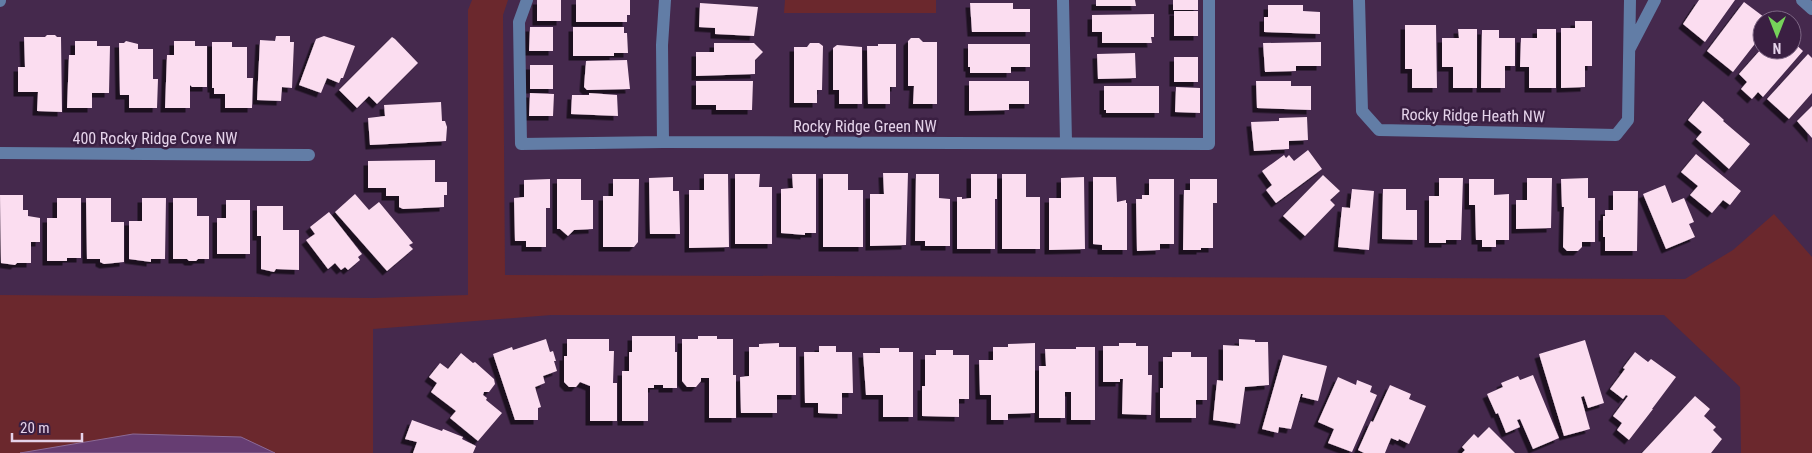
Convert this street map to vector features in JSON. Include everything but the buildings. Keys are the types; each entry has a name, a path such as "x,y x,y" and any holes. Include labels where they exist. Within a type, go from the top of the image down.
{"street":[{"name":"Rocky Ridge Green NW","path":"527,0 519,22 521,144 663,142 1209,144 1209,0"},
{"path":"663,142 662,45 665,0"},
{"path":"1063,0 1066,142"},
{"name":"Rocky Ridge Heath NW","path":"1359,0 1362,111 1379,130 1616,135 1628,120 1630,0"},
{"name":"Rocky Ridge Heath NW","path":"1628,53 1654,0"},
{"path":"1802,0 1812,9"},
{"name":"400 Rocky Ridge Cove NW","path":"0,153 309,155"}],"shaded area":[{"path":"472,0 508,0 503,15 505,275 1685,279 1733,250 1774,214 1812,257 1812,453 1741,453 1740,387 1664,315 551,315 373,329 373,453 0,453 0,295 373,298 468,295 468,10"},
{"path":"785,0 936,0 936,13 784,13"},
{"path":"133,434 241,437 275,453 20,453"}]}
